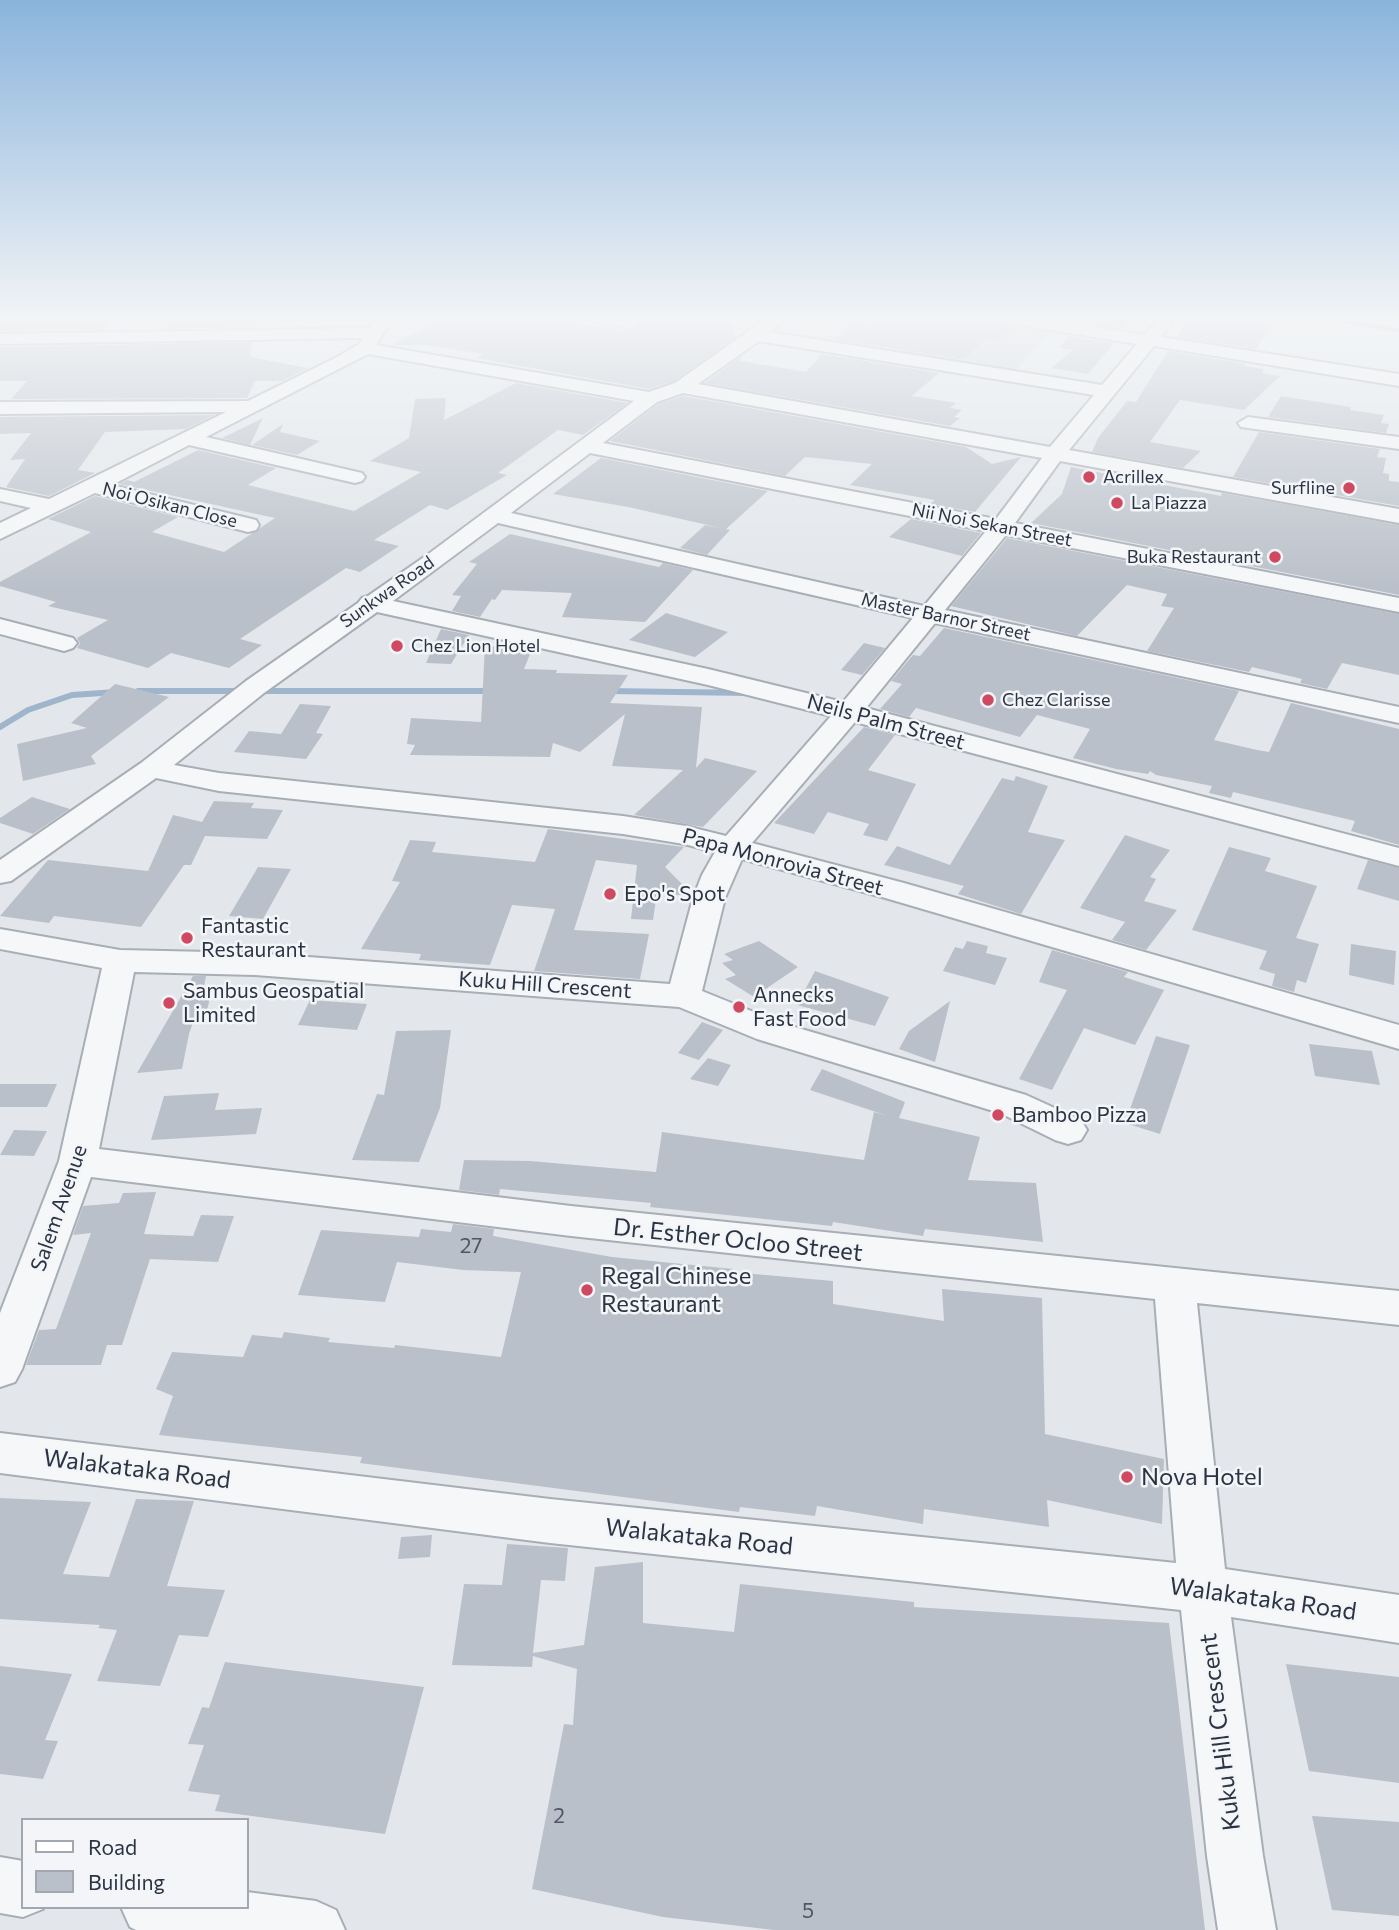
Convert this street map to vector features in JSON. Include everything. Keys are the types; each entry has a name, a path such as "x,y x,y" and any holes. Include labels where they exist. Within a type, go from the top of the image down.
{"street":[{"path":"0,532 247,408"},
{"name":"Sunkwa Road","path":"0,874 151,769 247,693 494,516 637,408"},
{"path":"801,408 1399,516"},
{"path":"684,996 709,898 717,875 734,846 1002,526 1056,453 1094,408"},
{"path":"1248,423 1399,443"},
{"path":"187,439 355,477"},
{"name":"Nii Noi Sekan Street","path":"586,446 1399,605"},
{"name":"Noi Osikan Close","path":"92,486 248,525"},
{"path":"0,495 52,506"},
{"name":"Master Barnor Street","path":"494,516 928,614 1399,715"},
{"name":"Neils Palm Street","path":"370,603 708,677 843,718 1399,857"},
{"path":"0,626 64,643"},
{"name":"Papa Monrovia Street","path":"151,769 232,784 623,825 734,846 1399,1037"},
{"name":"Kuku Hill Crescent","path":"0,939 120,961 255,964 684,996 769,1031 1013,1104 1068,1130"},
{"name":"Salem Avenue","path":"0,1369 78,1161 120,961"},
{"name":"Dr. Esther Ocloo Street","path":"78,1161 570,1221 1399,1308"},
{"name":"Kuku Hill Crescent","path":"1174,1283 1203,1589 1235,1856 1247,1930"},
{"name":"Walakataka Road","path":"0,1453 550,1521 1203,1589 1399,1619"},
{"path":"0,1885 21,1889"},
{"path":"164,1909 316,1930"}],"building":[{"path":"414,408 445,408 444,420 467,408 621,408 583,435 558,430 498,473 507,475 447,510 430,505 374,540 399,546 360,572 346,568 240,639 262,645 229,668 171,653 148,668 77,648 80,643 77,638 108,620 48,606 56,602 0,586 0,582 91,532 48,519 95,496 178,517 152,532 224,552 275,518 119,484 127,480 134,482 198,450 276,468 248,485 354,511 421,472 370,461 409,438"},
{"path":"653,408 750,408 966,447 992,464 1021,457 975,512 930,504 935,500 850,485 872,464 805,457 785,476 610,441"},
{"path":"848,408 962,410 954,417 960,418 950,426"},
{"path":"1121,408 1174,408 1150,442 1201,451 1183,468 1092,452 1098,438"},
{"path":"1274,408 1351,408 1384,415 1381,423 1389,424 1386,433 1268,417"},
{"path":"214,415 186,429 105,432 78,470 95,473 49,496 6,487 25,459 10,460 31,433 0,434 0,417"},
{"path":"263,418 250,445 222,438"},
{"path":"283,424 280,432 320,441 297,455 252,445"},
{"path":"1259,432 1380,449 1377,457 1386,458 1383,473 1389,474 1389,481 1399,482 1399,506 1233,477"},
{"path":"601,458 768,491 726,529 730,530 707,555 680,548 705,525 721,528 628,507 553,494"},
{"path":"1071,467 1221,496 1222,493 1399,525 1399,595 1031,523 1062,494"},
{"path":"911,519 981,533 962,556 889,537"},
{"path":"510,534 659,567 663,563 693,570 645,622 562,617 572,593 502,590 480,617 452,611 461,596 452,595 477,564 469,562"},
{"path":"1007,538 1399,614 1399,675 1342,663 1327,689 1300,683 1302,679 1252,667 1249,672 1147,651 1174,608 1161,606 1167,594 1127,585 1077,636 951,606"},
{"path":"666,613 728,632 695,657 629,640"},
{"path":"944,628 1239,691 1214,740 1257,750 1269,752 1291,703 1399,729 1399,845 1351,831 1355,821 1233,792 1231,798 1209,793 1212,786 1156,775 1150,771 1148,774 1116,769 1073,758 1090,729 1037,715 1020,737 916,708 909,717 880,709 902,684 891,681 913,655 920,656"},
{"path":"441,629 469,635 451,664 426,663"},
{"path":"864,643 885,648 862,675 841,670"},
{"path":"485,646 532,649 524,669 557,670 556,673 628,675 610,703 702,707 696,768 705,758 757,771 703,827 634,815 683,770 612,766 625,714 580,752 553,743 550,757 410,755 415,745 407,744 411,718 481,722"},
{"path":"115,684 169,697 91,756 96,764 23,781 17,744 87,728 71,723"},
{"path":"300,704 331,706 316,733 323,734 306,759 234,752 249,731 281,734"},
{"path":"864,727 895,735 868,770 916,784 887,841 863,835 869,824 828,812 814,834 774,823"},
{"path":"1016,776 1048,786 1028,832 1065,840 1021,914 958,894 964,886 884,865 897,846 950,865 1002,778 1014,781"},
{"path":"32,797 70,809 33,834 0,823 0,818"},
{"path":"214,801 254,803 251,808 283,810 267,839 205,836 191,865 184,865 141,927 54,916 49,923 0,916 48,860 148,871 173,815 202,822"},
{"path":"548,829 684,847 665,867 692,894 657,893 653,920 631,919 637,865 596,860 574,930 649,934 640,979 534,971 555,909 512,905 490,965 419,960 421,954 361,949 400,882 392,881 410,840 436,842 432,852 535,862"},
{"path":"1125,835 1170,850 1150,877 1156,879 1144,901 1177,910 1146,950 1112,940 1125,922 1080,908"},
{"path":"1229,847 1271,858 1265,871 1317,886 1296,938 1319,944 1306,983 1297,980 1294,992 1272,986 1275,974 1259,969 1267,951 1192,930"},
{"path":"1368,860 1399,868 1399,901 1357,889"},
{"path":"258,867 291,869 263,919 229,916"},
{"path":"759,941 798,967 754,997 725,979 736,975 722,963 733,960 724,954"},
{"path":"967,941 988,946 986,953 1007,958 995,985 943,971 955,947 963,949"},
{"path":"1351,944 1396,951 1394,985 1349,975"},
{"path":"1052,950 1128,972 1124,977 1164,990 1135,1045 1084,1028 1052,1090 1019,1079 1067,990 1039,982"},
{"path":"815,971 889,997 875,1026 797,1005"},
{"path":"193,976 206,976 204,986 213,986 206,1014 196,1014 182,1069 137,1073"},
{"path":"310,1000 367,1004 357,1030 298,1025"},
{"path":"950,1001 935,1062 899,1049 909,1031"},
{"path":"702,1022 723,1030 699,1060 678,1053"},
{"path":"451,1030 440,1108 419,1162 352,1160 377,1094 384,1095 396,1031"},
{"path":"1156,1036 1190,1045 1160,1134 1125,1123"},
{"path":"1309,1044 1372,1051 1380,1085 1315,1076"},
{"path":"708,1058 731,1065 718,1086 690,1079"},
{"path":"822,1069 905,1102 899,1118 980,1137 968,1180 1036,1183 1043,1242 925,1229 923,1236 833,1222 832,1226 650,1207 651,1203 500,1189 499,1195 459,1190 464,1160 530,1161 656,1172 662,1132 864,1160 874,1112 888,1116 810,1090"},
{"path":"0,1084 57,1084 47,1107 0,1107"},
{"path":"219,1093 215,1110 262,1108 256,1134 151,1140 164,1096"},
{"path":"14,1130 47,1131 34,1156 0,1155"},
{"path":"156,1192 144,1234 193,1236 201,1215 234,1216 218,1262 150,1259 122,1345 107,1345 101,1365 26,1365 39,1330 56,1329 91,1233 73,1235 83,1206 119,1203 123,1193"},
{"path":"453,1224 494,1229 493,1236 612,1257 833,1281 833,1304 944,1321 942,1289 1042,1298 1045,1434 1164,1459 1162,1524 1047,1500 1049,1527 924,1509 923,1524 817,1506 815,1516 740,1507 739,1512 360,1463 362,1457 159,1435 173,1396 156,1389 172,1352 243,1357 252,1335 282,1338 284,1332 330,1338 328,1342 394,1348 395,1345 501,1357 521,1272 463,1270 397,1262 385,1302 298,1295 321,1230 419,1237 421,1229 451,1232"},
{"path":"0,1498 91,1502 63,1574 109,1577 136,1499 194,1501 167,1586 225,1590 208,1637 179,1635 160,1686 97,1681 117,1630 98,1628 100,1625 0,1619"},
{"path":"432,1535 430,1557 398,1559 401,1537"},
{"path":"507,1544 568,1548 565,1581 541,1580 533,1653 584,1645 595,1567 643,1562 643,1623 734,1632 740,1584 914,1602 914,1607 1169,1623 1205,1930 774,1930 663,1917 532,1889 564,1724 573,1725 577,1669 533,1656 532,1667 452,1665 464,1584 502,1585"},
{"path":"225,1662 424,1687 385,1834 215,1811 220,1795 188,1791 204,1745 188,1744 202,1707 209,1708"},
{"path":"1286,1664 1399,1677 1399,1783 1309,1771"},
{"path":"0,1666 72,1674 45,1740 58,1741 43,1779 0,1774"},
{"path":"1312,1816 1399,1822 1399,1916 1332,1910"}],"waterway":[{"path":"138,691 495,691"},
{"path":"607,691 750,693"},
{"path":"0,727 28,710 72,695 117,692"}],"place":[{"name":"Acrillex","path":"1089,477"},
{"name":"Surfline","path":"1349,488"},
{"name":"La Piazza","path":"1117,503"},
{"name":"Buka Restaurant","path":"1275,557"},
{"name":"Chez Lion Hotel","path":"397,646"},
{"name":"Chez Clarisse","path":"988,700"},
{"name":"Epo's Spot","path":"610,894"},
{"name":"Fantastic Restaurant","path":"187,938"},
{"name":"Sambus Geospatial Limited","path":"169,1003"},
{"name":"Annecks Fast Food","path":"739,1007"},
{"name":"Bamboo Pizza","path":"998,1115"},
{"name":"Regal Chinese Restaurant","path":"587,1290"},
{"name":"Nova Hotel","path":"1127,1477"}]}
